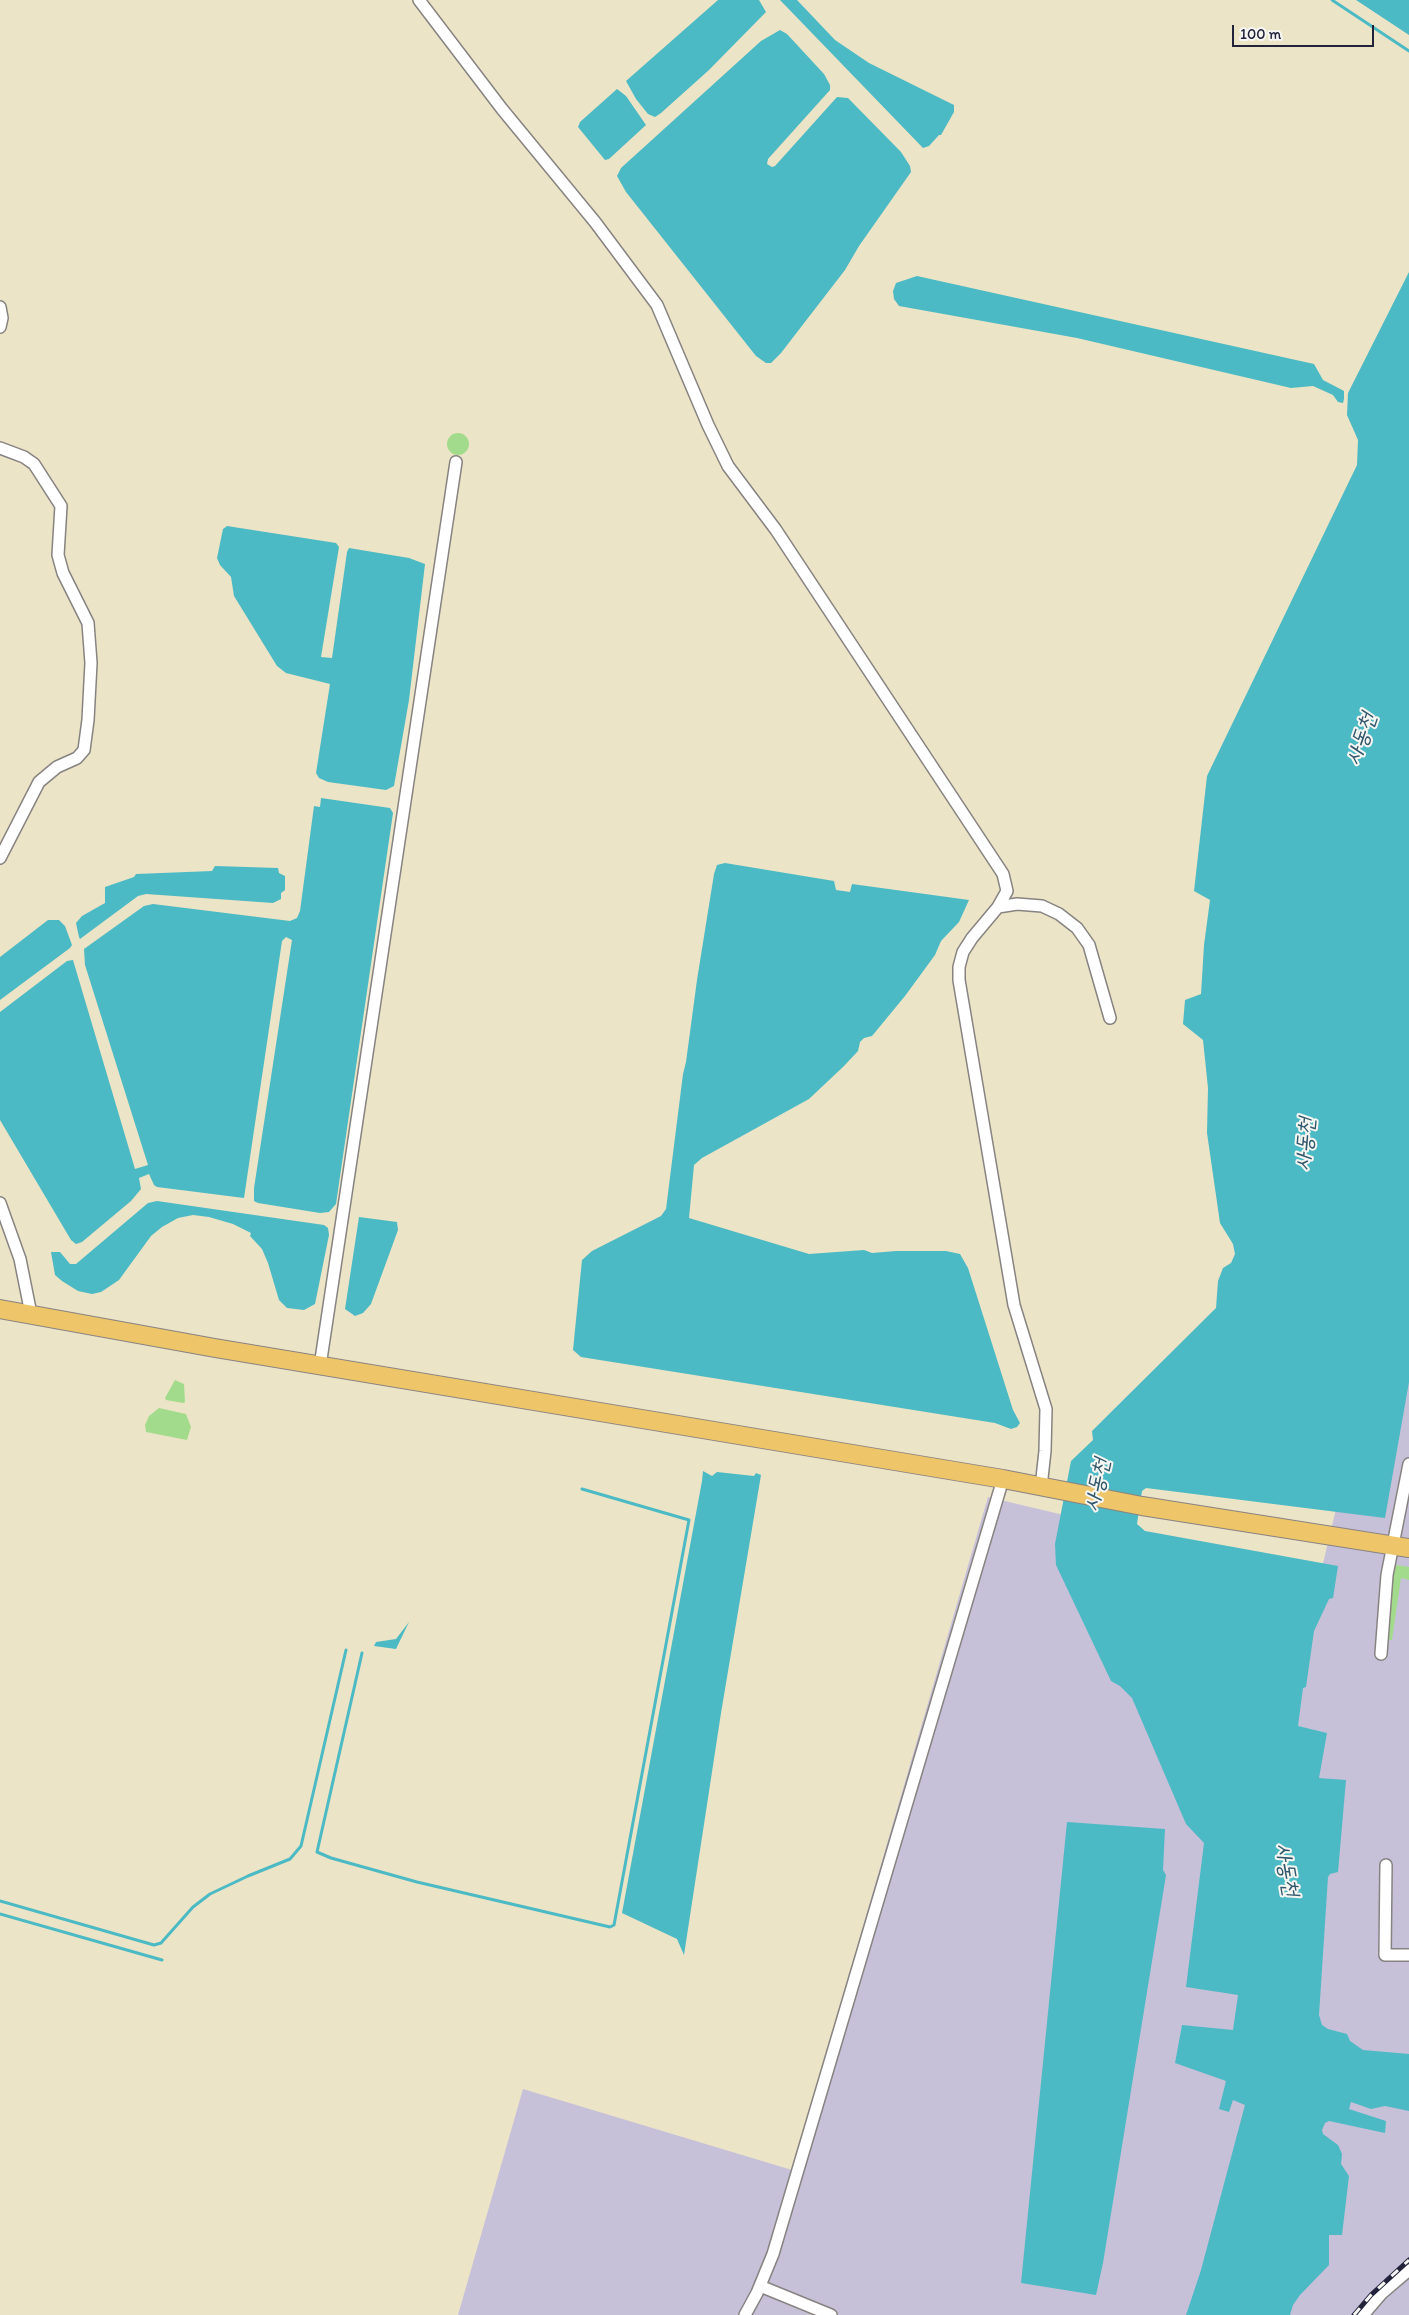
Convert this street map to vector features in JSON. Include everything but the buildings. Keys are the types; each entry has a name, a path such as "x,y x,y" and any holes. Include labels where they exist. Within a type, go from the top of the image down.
{"main road":[{"path":"0,1309 320,1366 1003,1479 1142,1506 1401,1547"}],"street":[{"path":"419,0 502,109 595,222 658,305 708,425 728,466 776,530 1003,874 1007,891 998,907 963,952 959,967 959,980 1014,1305 1046,1409 1045,1451 1041,1487"},
{"path":"0,307 2,318 0,326"},
{"path":"0,448 24,457 34,464 61,506 58,555 63,573 88,623 91,662 88,720 84,750 77,758 58,767 39,782 0,858"},
{"path":"320,1366 456,462"},
{"path":"998,907 1017,904 1042,906 1060,914 1077,928 1089,945 1110,1018"},
{"path":"0,1203 20,1259 31,1314"},
{"path":"1380,1654 1386,1575 1401,1547 1409,1464"},
{"path":"745,2315 760,2286 773,2254 1003,1479"},
{"path":"1386,1865 1385,1955 1409,1955"},
{"path":"1363,2315 1382,2293 1409,2270"},
{"path":"760,2286 831,2315"}],"shaded area":[{"path":"1409,1204 1409,2315 458,2315 523,2089 792,2170 988,1497 1320,1576"}],"green space":[{"path":"458,433 466,436 469,444 466,452 458,455 450,452 447,444 450,436"},
{"path":"175,1380 184,1384 185,1402 183,1403 166,1400 165,1398"},
{"path":"159,1408 186,1414 191,1427 187,1440 146,1432 145,1425 149,1416"},
{"path":"1397,1565 1409,1567 1409,1580 1401,1578 1392,1640 1387,1640 1386,1628 1394,1567"}],"water":[{"path":"718,0 759,0 766,12 709,70 661,113 655,117 648,114 636,99 626,81"},
{"path":"780,0 797,0 835,40 869,63 954,105 954,112 941,135 929,146 923,148"},
{"path":"1356,0 1409,0 1409,35"},
{"path":"780,30 787,34 824,74 830,85 830,90 768,159 767,164 772,167 775,166 837,97 848,98 901,152 910,166 911,172 859,246 845,270 781,353 771,363 766,363 756,356 626,192 617,176 621,168 761,41"},
{"path":"617,89 626,96 646,125 609,159 605,160 578,127 580,122"},
{"name":"사동천","path":"1409,272 1409,1382 1385,1518 1146,1488 1142,1491 1137,1524 1145,1531 1338,1566 1333,1598 1329,1599 1314,1631 1298,1726 1327,1733 1319,1778 1346,1780 1338,1872 1330,1874 1328,1877 1319,2015 1322,2025 1328,2029 1347,2034 1350,2041 1363,2050 1409,2054 1409,2111 1385,2106 1371,2109 1351,2102 1349,2109 1386,2121 1385,2133 1329,2121 1325,2123 1322,2130 1323,2134 1338,2145 1342,2154 1341,2164 1349,2176 1342,2235 1329,2235 1329,2265 1300,2295 1293,2305 1290,2315 1186,2315 1201,2270 1245,2105 1233,2100 1229,2112 1219,2109 1226,2081 1175,2063 1182,2025 1233,2030 1238,1995 1186,1987 1204,1843 1186,1824 1132,1698 1120,1686 1111,1681 1056,1565 1055,1544 1071,1461 1093,1440 1092,1431 1216,1308 1218,1281 1223,1268 1231,1263 1235,1254 1233,1244 1220,1223 1207,1133 1208,1088 1203,1040 1183,1024 1185,1000 1201,994 1204,945 1210,900 1194,891 1207,776 1357,465 1358,440 1347,415 1348,393"},
{"path":"917,276 1314,364 1323,380 1344,391 1343,403 1338,402 1333,395 1313,386 1291,388 1077,338 899,306 894,299 893,291 896,283"},
{"path":"227,526 336,543 339,547 321,657 332,658 349,548 409,558 425,564 409,700 394,786 386,790 328,782 319,778 316,773 330,684 286,673 277,666 234,596 231,577 220,565 217,558 223,529"},
{"path":"321,798 390,808 393,813 336,1204 329,1212 320,1213 254,1201 254,1188 292,940 286,937 282,941 244,1198 157,1187 154,1185 149,1174 139,1178 141,1189 131,1201 82,1242 76,1244 71,1240 0,1120 0,1012 67,961 73,960 135,1169 148,1165 85,965 84,949 144,906 153,904 290,921 297,918 300,911 314,806 320,807"},
{"path":"725,863 834,881 836,890 850,892 852,884 969,900 959,922 941,941 935,955 905,996 872,1036 864,1038 860,1042 858,1051 844,1066 809,1099 702,1158 694,1165 689,1218 809,1254 864,1250 872,1253 946,1251 960,1254 968,1268 1013,1410 1020,1423 1017,1427 1011,1429 995,1423 581,1357 573,1350 582,1260 592,1251 661,1216 666,1209 683,1074 714,874 717,865"},
{"path":"215,866 278,868 279,873 285,876 285,890 281,893 281,899 273,903 146,894 138,896 80,939 76,923 82,916 105,903 105,887 134,877 136,874 212,871"},
{"path":"48,920 59,920 65,926 72,945 0,1000 0,957"},
{"path":"157,1201 324,1225 328,1228 329,1235 315,1304 304,1310 287,1308 279,1300 268,1263 262,1249 250,1236 251,1233 233,1224 209,1217 193,1215 178,1218 151,1236 119,1280 101,1292 92,1294 78,1291 55,1275 51,1252 60,1252 70,1264 76,1264 148,1203"},
{"path":"359,1217 397,1222 398,1230 371,1304 363,1313 355,1316 345,1309"},
{"path":"703,1471 712,1476 717,1472 754,1476 756,1473 761,1475 721,1713 684,1955 677,1939 622,1913"},
{"path":"409,1622 396,1649 374,1646 376,1642 396,1639"},
{"path":"1067,1822 1165,1829 1163,1870 1166,1875 1103,2263 1096,2295 1021,2283"}],"waterway":[{"path":"1332,0 1409,51"},
{"path":"362,1653 317,1852 331,1858 417,1882 610,1927 614,1925 689,1520 582,1489"},
{"path":"0,1901 154,1945 161,1943 193,1907 210,1894 290,1859 301,1846 346,1650"},
{"path":"0,1914 162,1960"}],"railway":[{"path":"1354,2315 1371,2295 1409,2260"}]}
